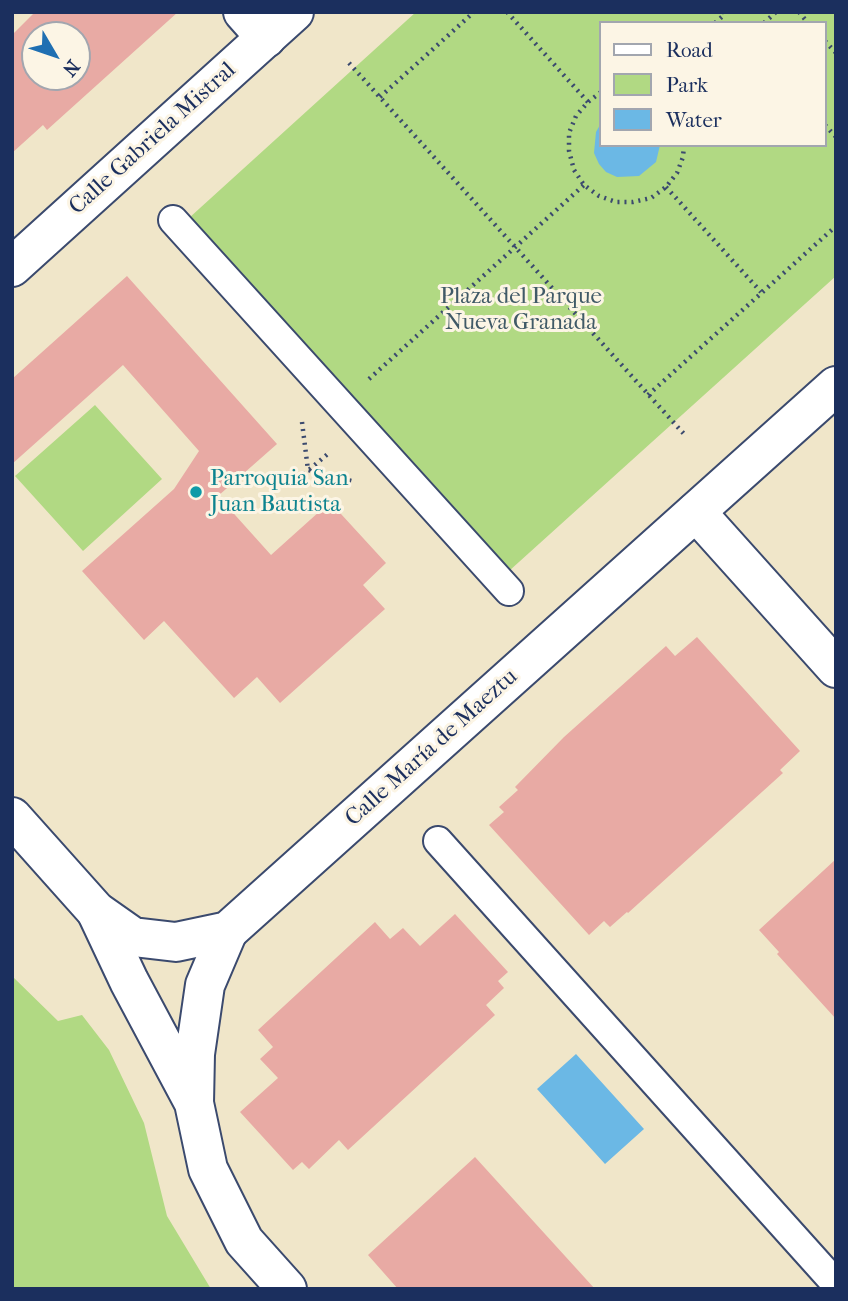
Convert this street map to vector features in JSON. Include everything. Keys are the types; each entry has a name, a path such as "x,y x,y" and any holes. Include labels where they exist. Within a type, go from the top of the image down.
{"main road":[{"name":"Calle Gabriela Mistral","path":"12,267 254,25 294,12"},
{"name":"Calle María de Maeztu","path":"12,817 96,911 134,937 176,942 228,930 836,386"},
{"path":"696,512 836,668"},
{"path":"96,911 129,981 194,1103"},
{"path":"228,930 205,985 195,1055 194,1103 208,1168 244,1241 287,1289"}],"street":[{"path":"173,220 509,591"},
{"path":"438,841 836,1284"}],"path":[{"path":"380,97 474,12"},
{"path":"507,12 588,102"},
{"path":"349,63 684,434"},
{"path":"600,93 576,116 569,134 569,151 574,170 584,185 599,196 616,202 651,198 666,187 677,173 684,147"},
{"path":"340,405 584,185"},
{"path":"666,187 761,292"},
{"path":"648,395 836,226"},
{"path":"304,474 325,456"}],"green space":[{"name":"Plaza del Parque Nueva Granada","path":"416,12 836,12 836,276 509,571 189,218"},
{"path":"95,405 162,479 83,551 15,476"},
{"path":"12,976 58,1021 82,1015 109,1050 144,1123 167,1216 211,1289 12,1289"}],"water":[{"path":"600,125 600,147 660,147 656,162 639,176 617,177 606,172 594,153 596,132"},
{"path":"576,1054 644,1129 605,1164 537,1089"}],"building":[{"path":"35,12 178,12 91,90 91,21 26,21"},
{"path":"21,26 21,91 90,91 47,130 43,125 12,153 12,35"},
{"name":"Parroquia San Juan Bautista","path":"127,276 277,444 218,496 271,555 330,502 386,563 363,585 385,609 280,703 257,677 234,698 164,621 144,640 82,571 174,489 199,451 123,365 12,464 12,379"},
{"path":"697,637 800,751 780,770 783,773 628,913 610,927 604,921 589,935 489,825 504,812 499,807 518,790 515,787 564,737 666,646 675,656"},
{"path":"836,859 836,1019 759,930"},
{"path":"455,914 508,972 498,981 504,988 486,1005 495,1015 348,1150 339,1140 309,1169 302,1162 293,1170 240,1112 278,1078 260,1059 273,1047 258,1030 375,922 390,939 403,928 420,946"},
{"path":"475,1157 595,1289 398,1289 368,1255"}],"place":[{"name":"Parroquia San Juan Bautista","path":"196,492"}]}
